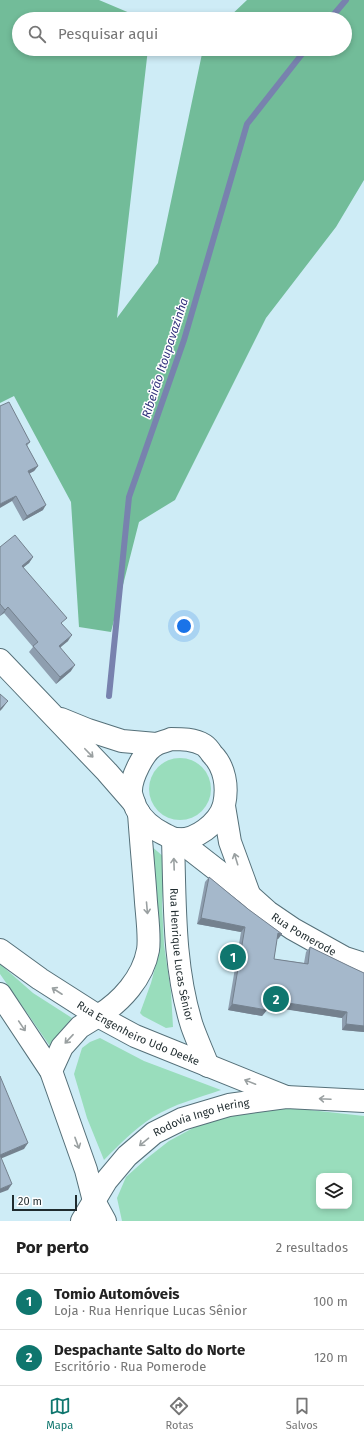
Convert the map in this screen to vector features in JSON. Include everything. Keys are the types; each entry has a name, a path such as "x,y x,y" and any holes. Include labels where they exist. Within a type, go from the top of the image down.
{"main road":[{"path":"0,660 52,715 107,772 137,808 146,822 158,831 175,839 196,836 212,824 224,806 226,790 225,776 218,760 204,745 187,739 171,739 156,744 122,741 88,730 52,715"},
{"path":"51,1071 62,1047 80,1027 110,1009 131,987 142,969 148,950 148,918 137,808 131,793 133,778 146,755 156,744"},
{"name":"Rua Pomerode","path":"224,806 230,842 249,895"},
{"name":"Rua Pomerode","path":"175,839 249,895 268,912 293,929 345,958 364,964"},
{"name":"Rua Henrique Lucas Sênior","path":"175,839 178,946 184,990 192,1027 208,1066"},
{"name":"Rua Engenheiro Udo Deeke","path":"0,950 40,979 98,1016 135,1036 286,1097"},
{"path":"0,994 51,1071 86,1170 95,1211 105,1221"},
{"name":"Rodovia Ingo Hering","path":"82,1221 95,1211 106,1181 127,1156 154,1133 182,1119 229,1105 286,1097 364,1101"}],"green space":[{"path":"0,0 99,0 127,12 12,12 12,56 147,56 117,318 158,263 202,56 352,56 352,12 234,12 247,0 364,0 364,180 336,227 266,318 175,500 139,522 111,632 79,627 71,502 14,396 0,403"},
{"path":"180,758 192,760 202,767 209,777 211,789 209,801 202,811 192,818 180,820 168,818 158,811 151,801 149,789 151,777 158,767 168,760"},
{"path":"150,845 165,858 162,904 164,945 171,992 173,1027 166,1028 140,1013 151,983 158,957 160,936"},
{"path":"0,964 33,993 72,1018 61,1031 52,1049 0,974"},
{"path":"100,1038 144,1061 221,1090 161,1112 133,1132 104,1160 87,1118 74,1074 82,1048 90,1042"},
{"path":"292,1108 364,1116 364,1221 122,1221 117,1198 126,1177 169,1141 204,1122 246,1112"}],"building":[{"path":"9,402 30,442 26,444 38,466 28,471 46,505 27,516 16,496 0,504 0,406"},
{"path":"15,535 33,557 22,566 67,618 61,623 72,635 59,646 75,665 60,677 33,646 38,642 8,607 5,610 0,604 0,547"},
{"path":"0,694 8,701 0,709"},
{"path":"209,877 248,909 282,934 278,933 274,959 308,964 310,947 364,973 364,1026 346,1024 347,1012 268,1000 267,1010 232,1004 245,927 201,918"},
{"path":"0,1076 28,1143 0,1155"},
{"path":"0,1155 12,1184 0,1189"}],"waterway":[{"name":"Ribeirão Itoupavazinha","path":"336,12 346,0"},
{"name":"Ribeirão Itoupavazinha","path":"109,696 129,497 184,340 247,124 300,56"}],"place":[{"name":"Tomio Automóveis","path":"233,957"},
{"name":"Despachante Salto do Norte","path":"276,999"}]}
